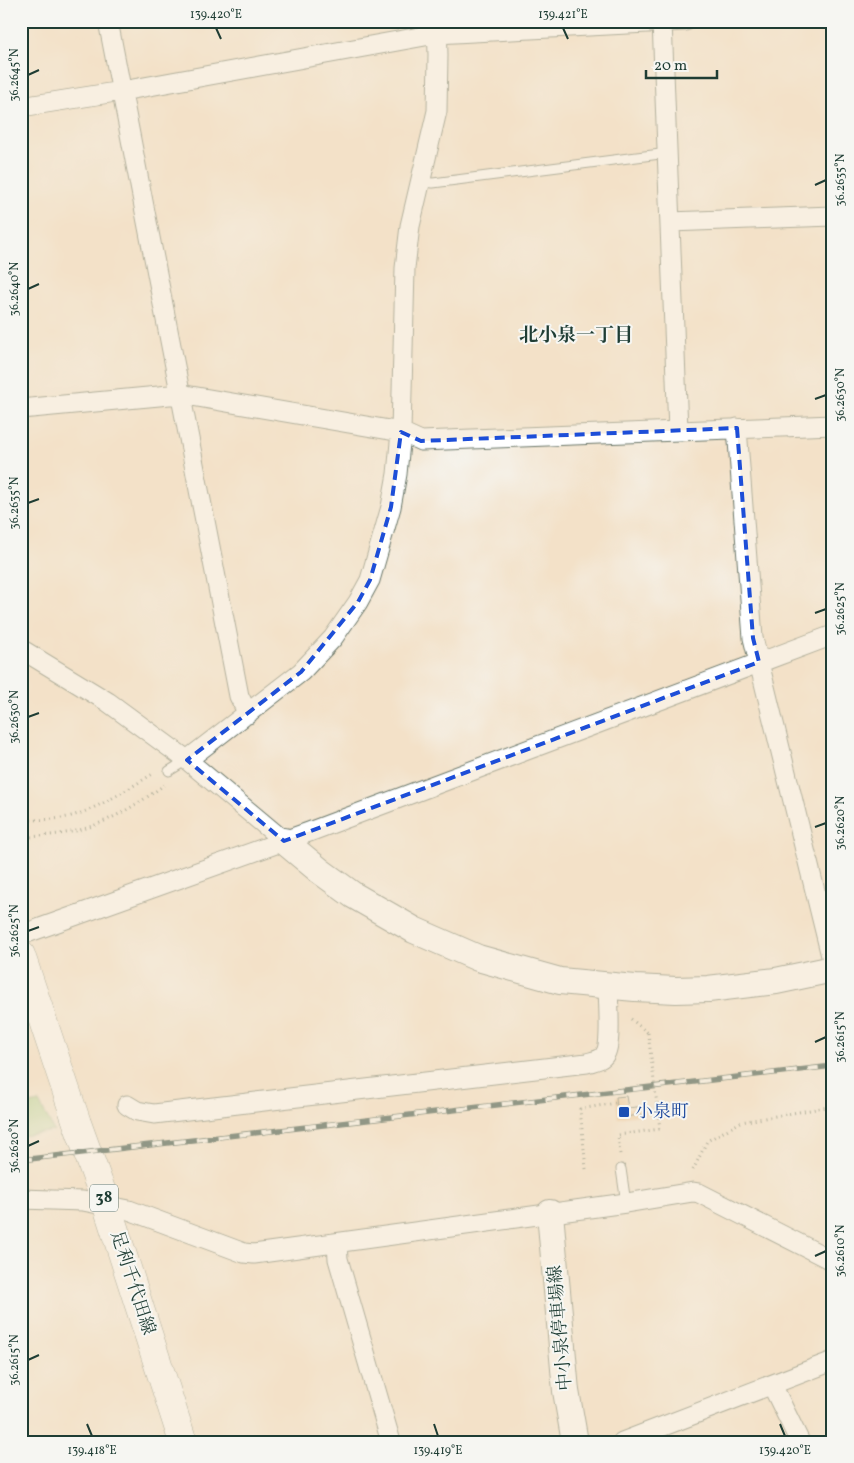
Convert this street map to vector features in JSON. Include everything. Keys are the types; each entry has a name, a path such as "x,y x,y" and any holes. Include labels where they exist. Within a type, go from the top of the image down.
{"main road":[{"name":"足利千代田線","path":"21,955 107,1206 183,1442"}],"street":[{"path":"108,21 239,696 248,714"},
{"path":"21,107 122,91 437,28 686,21"},
{"path":"662,22 678,430"},
{"path":"187,760 301,672 333,638 358,602 370,580 391,507 397,474 402,432 405,268 410,226 436,111 437,28"},
{"path":"670,222 833,216"},
{"path":"21,409 180,394 402,432 421,441 833,425"},
{"path":"738,428 752,638 833,964"},
{"path":"21,935 284,841 833,635"},
{"path":"21,649 108,702 187,760 313,866 352,895 414,930 478,958 560,981 676,990 708,989 776,981 833,970"},
{"path":"127,1105 138,1112 154,1114 587,1063 606,1054 609,1041 608,986"},
{"path":"21,1200 83,1201 129,1210 244,1253 254,1254 687,1193 699,1193 833,1261"},
{"name":"中小泉停車場線","path":"550,1213 566,1391 574,1442"},
{"path":"337,1243 338,1259 391,1442"},
{"path":"622,1442 833,1361"},
{"path":"772,1385 800,1442"}],"lane":[{"path":"421,182 433,183 668,153"},
{"path":"170,771 187,760"},
{"path":"621,1169 626,1203"}],"path":[{"path":"21,820 62,818 76,814 108,800 159,770 170,771 170,775 163,786 105,821 71,832 21,838"},
{"path":"621,1169 618,1135 660,1129 648,1033 626,1015"},
{"path":"586,1170 580,1109 616,1103"},
{"path":"687,1193 691,1176 706,1142 750,1119 833,1106"}],"highlighted area":[{"path":"737,428 753,638 759,662 284,841 187,760 301,672 358,602 370,580 391,507 401,432 421,441"}],"green space":[{"path":"39,1102 54,1131 21,1136 21,1106"}],"building":[{"path":"626,1096 628,1108 645,1106 646,1114 618,1118 616,1097"}],"railway":[{"path":"21,1160 833,1066"}],"place":[{"name":"小泉町","path":"624,1112"}],"district":[{"name":"北小泉一丁目","path":"576,336"}]}
